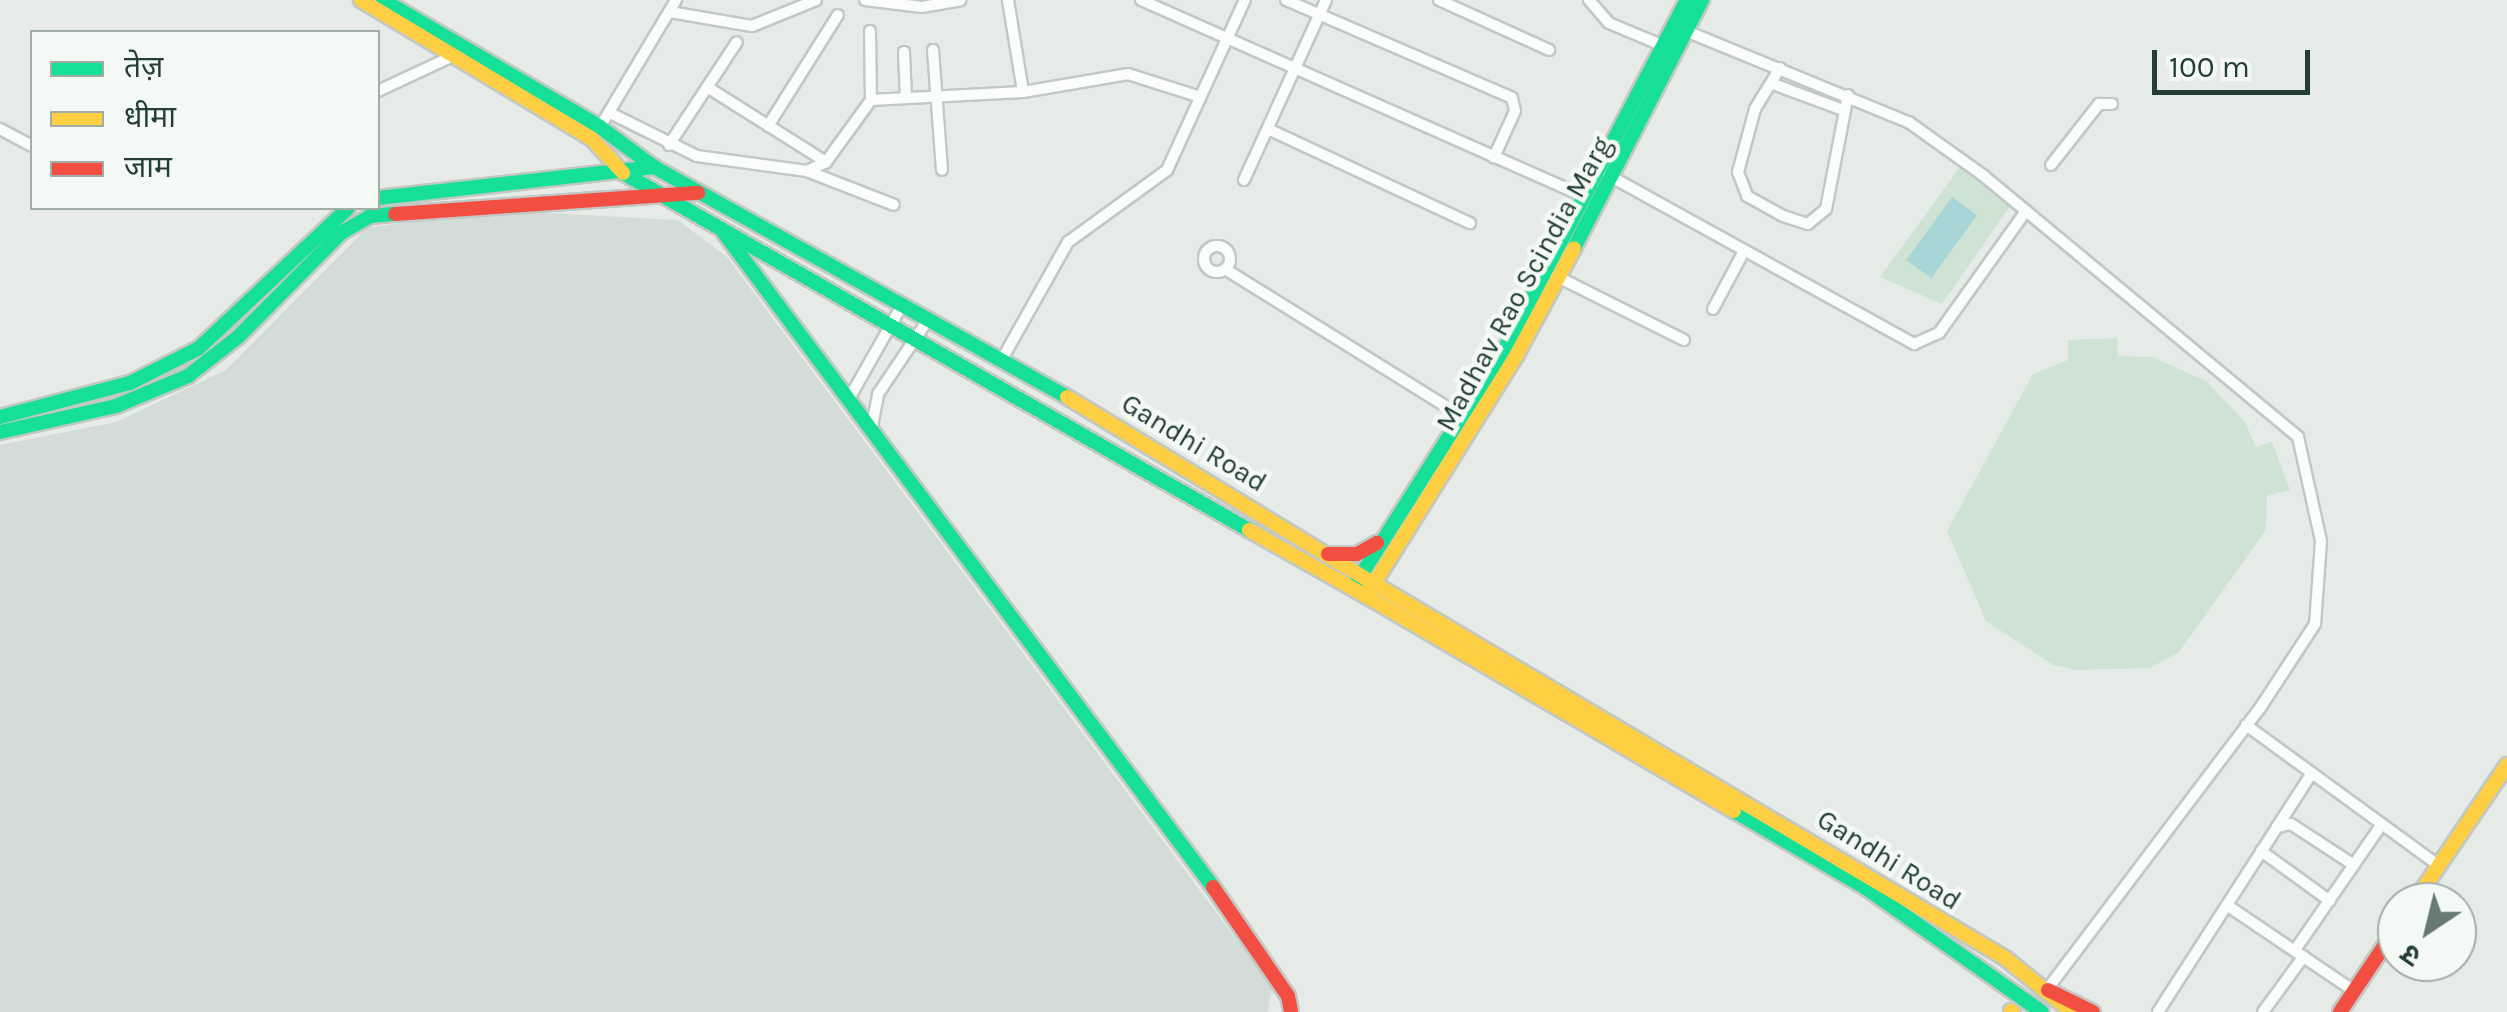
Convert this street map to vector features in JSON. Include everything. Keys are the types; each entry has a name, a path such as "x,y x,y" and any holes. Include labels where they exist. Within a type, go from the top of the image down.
{"main road":[{"path":"361,0 592,139 622,173 666,200 890,328 1363,585 1866,888 1997,984 2042,1012"},
{"name":"Gandhi Road","path":"383,0 600,128 698,193 1172,455 1324,553 1363,585 1973,941 2047,990"},
{"name":"Madhav Rao Scindia Marg","path":"1553,275 1586,196 1607,174 1666,47 1682,30 1687,0"},
{"name":"Madhav Rao Scindia Marg","path":"1363,585 1469,421 1702,0"},
{"path":"380,198 654,167"},
{"path":"0,432 147,396 188,376 238,338 341,233 370,216 540,199 666,200 698,193"},
{"path":"0,417 130,384 199,348 346,210"},
{"path":"724,233 850,396 1252,939 1291,1012"},
{"name":"Madhav Rao Scindia Marg","path":"1363,585 1384,536 1469,421"},
{"path":"1324,553 1357,554 1384,536"},
{"path":"2427,882 2507,765"},
{"path":"2340,1012 2377,957"},
{"path":"1997,984 2011,1012"},
{"path":"2047,990 2072,1012"},
{"path":"2047,990 2093,1012"}],"street":[{"path":"600,128 676,0"},
{"path":"670,12 752,26 782,20 816,0"},
{"path":"865,0 922,7 960,0"},
{"path":"1008,0 1023,92"},
{"path":"1141,0 1586,196"},
{"path":"1002,362 1068,242 1160,179 1245,0"},
{"path":"1286,0 1512,98 1515,111 1494,158"},
{"path":"1244,180 1326,0"},
{"path":"1439,0 1549,50"},
{"path":"1588,0 1609,22 1666,47"},
{"path":"768,126 838,15"},
{"path":"1682,30 1910,123 2026,210 2298,437 2322,541 2321,601 2315,624 2246,725 2047,990"},
{"path":"806,171 826,162 871,100 870,32"},
{"path":"669,145 737,42"},
{"path":"933,50 942,170"},
{"path":"904,52 906,98"},
{"path":"380,90 456,55"},
{"path":"1780,68 1755,109 1738,172 1748,196 1782,216 1808,224 1826,209 1848,95"},
{"path":"871,100 1023,92 1128,74 1200,98"},
{"path":"1772,84 1843,110"},
{"path":"707,87 826,162"},
{"path":"2052,165 2099,104 2112,104"},
{"path":"610,113 669,145 729,163 806,171 894,205"},
{"path":"1268,129 1470,223"},
{"path":"0,145 3,130 30,145"},
{"path":"1607,174 1744,251 1925,344 2026,210"},
{"path":"1713,309 1744,251"},
{"path":"1225,269 1469,421"},
{"path":"1553,275 1684,340"},
{"path":"850,396 901,307"},
{"path":"872,426 878,394 927,321"},
{"path":"2246,725 2438,865"},
{"path":"2158,1012 2312,774"},
{"path":"2277,827 2291,824 2354,866"},
{"path":"2263,1012 2382,824"},
{"path":"2261,851 2330,901"},
{"path":"2228,906 2354,991"}],"shaded area":[{"path":"487,210 678,220 727,257 1272,987 1268,1012 0,1012 0,445 116,422 226,370 367,228"}],"green space":[{"path":"1960,167 2013,202 1942,304 1880,277"},
{"path":"2117,338 2118,356 2153,357 2206,381 2245,422 2256,447 2272,442 2290,490 2267,496 2266,530 2179,652 2150,668 2076,670 2053,665 1986,621 1947,531 2033,374 2068,360 2068,340"}],"water":[{"path":"1952,197 1977,215 1931,278 1906,260"}],"traffic: fast":[{"path":"383,0 600,127 654,167"},
{"path":"1356,583 1505,348 1687,0"},
{"path":"1574,248 1702,0"},
{"path":"380,198 654,167 1067,397"},
{"path":"623,173 1249,530"},
{"path":"0,417 130,383 199,348 346,210"},
{"path":"0,432 116,406 188,376 238,337 341,233 370,216 395,214"},
{"path":"724,233 1213,887"},
{"path":"1734,811 1866,888 2042,1012"}],"traffic: slow":[{"path":"361,0 592,139 623,173"},
{"path":"1249,530 1366,596 1517,354 1574,248"},
{"path":"1067,397 1373,583"},
{"path":"1373,583 2005,958 2072,1012"},
{"path":"1366,596 1734,811"},
{"path":"2428,882 2507,765"}],"traffic: jam":[{"path":"395,214 698,193"},
{"path":"1328,554 1357,554 1377,543"},
{"path":"1213,887 1288,996 1291,1012"},
{"path":"2340,1012 2377,957"},
{"path":"2048,990 2093,1012"}]}
